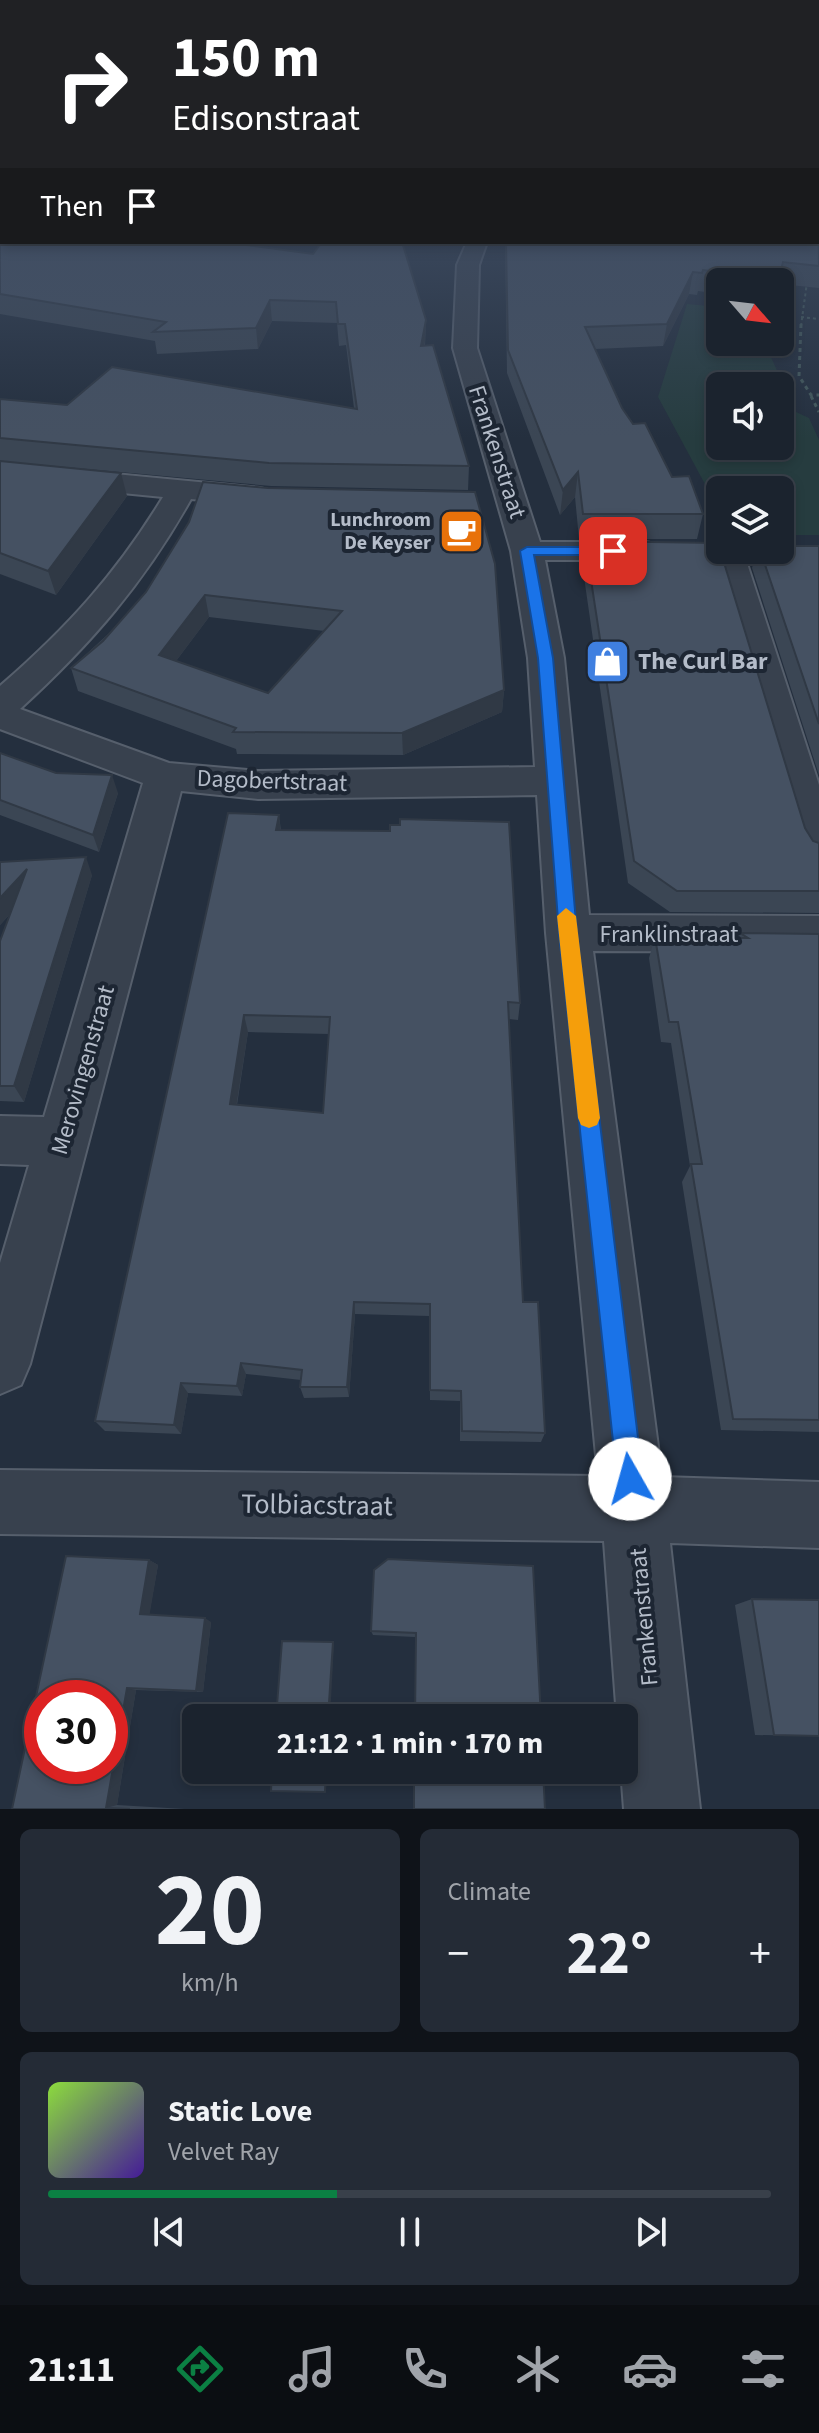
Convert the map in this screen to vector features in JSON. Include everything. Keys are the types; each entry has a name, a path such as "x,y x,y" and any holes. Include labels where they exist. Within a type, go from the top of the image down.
{"street":[{"name":"Frankenstraat","path":"468,269 465,348 499,502 527,551 546,658 568,933 634,1509 662,1809"},
{"path":"0,472 287,499"},
{"path":"0,706 54,659 106,603 145,551 182,490"},
{"path":"527,551 702,551 819,849"},
{"name":"Dagobertstraat","path":"0,715 165,776 258,785 554,781"},
{"name":"Merovingenstraat","path":"0,1364 165,776"},
{"name":"Franklinstraat","path":"568,933 819,934"},
{"path":"0,1140 64,1141"},
{"name":"Tolbiacstraat","path":"0,1502 634,1509 819,1515"}],"path":[{"path":"808,272 801,317 799,376 819,412"},
{"path":"801,317 819,319"},
{"path":"811,395 819,395"}],"green space":[{"path":"687,304 706,306 706,356 770,356 778,372 706,372 706,460 794,460 794,408 796,412 809,418 819,440 819,535 794,535 794,476 706,476 706,486 658,397"}],"building":[{"path":"0,269 410,269 426,320 421,346 433,345 469,466 269,463 0,438 0,399 67,405 112,367 357,409 345,324 338,324 336,302 270,300 256,328 153,332 166,322 0,294"},
{"path":"507,269 706,269 702,273 693,272 667,324 585,327 622,408 633,424 645,423 672,477 689,476 703,514 583,514 578,472 563,490 508,350"},
{"path":"0,461 121,473 48,571 0,553"},
{"path":"203,482 268,488 475,492 495,564 504,690 402,733 233,732 236,728 71,668 103,641 146,592 189,522","holes":["205,595 342,611 268,693 159,655"]},
{"path":"585,541 706,543 706,564 724,564 805,828 813,841 819,843 819,891 677,891 634,861"},
{"path":"794,546 819,546 819,724 765,564 794,564"},
{"path":"0,753 56,773 112,775 93,835 0,800"},
{"path":"228,813 279,815 276,830 390,831 390,825 400,825 400,819 509,822 520,1003 508,1002 523,1302 538,1302 545,1433 462,1431 461,1391 430,1390 430,1304 354,1302 347,1387 300,1387 302,1370 241,1363 237,1386 181,1383 174,1425 95,1421","holes":["244,1015 330,1017 323,1113 230,1104"]},
{"path":"86,857 14,1086 0,1086 0,941 27,869 0,898 0,862"},
{"path":"740,933 819,934 819,1420 733,1419 691,1164 702,1164 678,1022 669,1022 655,937 748,938"},
{"path":"66,1556 149,1560 140,1614 205,1618 196,1691 128,1688 128,1680 40,1680"},
{"path":"388,1559 533,1566 540,1704 415,1704 416,1633 371,1631 374,1570"},
{"path":"752,1599 819,1600 819,1736 774,1735"},
{"path":"282,1641 333,1642 329,1704 277,1704"},
{"path":"24,1753 24,1784 110,1784 106,1808 130,1809 12,1809"},
{"path":"271,1784 325,1784 325,1792 271,1791"},
{"path":"414,1784 544,1784 545,1809 414,1809"}],"slow traffic":[{"path":"566,916 589,1118"}],"place":[{"name":"Lunchroom De Keyser","path":"462,531"},
{"name":"The Curl Bar","path":"607,661"}],"route":[{"path":"613,551 527,551 546,658 568,933 630,1479"}]}
